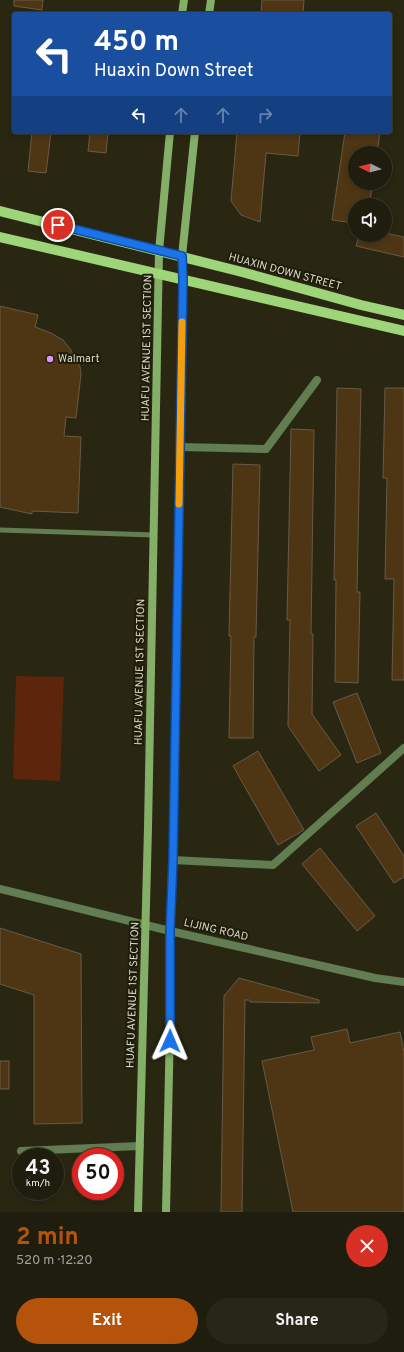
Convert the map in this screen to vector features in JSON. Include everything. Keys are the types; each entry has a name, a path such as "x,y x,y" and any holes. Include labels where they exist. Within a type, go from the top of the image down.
{"main road":[{"path":"182,12 184,0"},
{"path":"209,12 211,0"},
{"name":"HUAFU AVENUE 1ST SECTION","path":"138,1212 146,925 159,250 170,134"},
{"path":"166,1212 183,280 182,256 196,134"},
{"name":"HUAXIN DOWN STREET","path":"0,210 159,250 361,305 404,315"},
{"path":"0,238 404,331"}],"street":[{"path":"180,447 266,448 317,380"},
{"path":"173,860 273,865 404,748"},
{"name":"LIJING ROAD","path":"0,889 170,931 375,978 404,982"},
{"path":"64,1149 140,1146"}],"lane":[{"path":"0,530 154,535"}],"shaded area":[{"path":"16,676 64,677 60,781 13,779"}],"building":[{"path":"14,0 43,0 42,10 14,6"},
{"path":"262,0 304,0 303,12 261,12"},
{"path":"32,134 51,134 46,173 28,171"},
{"path":"90,134 108,134 106,153 88,151"},
{"path":"237,134 300,134 298,156 266,153 260,222 241,215 231,201"},
{"path":"345,134 380,134 378,146 348,146 348,190 372,190 370,198 348,198 348,222 332,220"},
{"path":"392,234 404,237 404,257 356,246 357,242 392,242"},
{"path":"0,306 38,315 35,327 51,333 63,340 71,350 80,367 81,374 76,418 66,417 64,436 81,437 78,513 32,511 32,514 0,507"},
{"path":"337,388 361,389 357,592 360,592 358,683 335,682 336,580 334,580"},
{"path":"385,388 404,388 404,680 392,680 394,579 385,579 387,478 383,478"},
{"path":"291,429 314,430 311,634 313,634 312,714 341,755 319,771 288,726 290,620 287,620"},
{"path":"233,464 260,465 256,637 254,637 253,738 229,738 231,636 229,636"},
{"path":"357,693 381,753 357,763 333,702"},
{"path":"258,751 304,830 278,845 233,766"},
{"path":"376,813 404,856 404,877 394,883 356,826"},
{"path":"320,848 375,916 357,931 302,864"},
{"path":"0,928 81,954 82,1123 34,1124 34,995 0,984"},
{"path":"239,978 319,1000 319,1003 250,1002 249,1000 245,1000 242,1212 221,1212 224,996"},
{"path":"347,1029 350,1043 400,1032 404,1052 404,1212 293,1212 262,1061 314,1050 311,1037"},
{"path":"0,1061 9,1061 9,1089 0,1089"}],"slow traffic":[{"path":"179,504 182,322"}],"place":[{"name":"Walmart","path":"50,359"}],"route":[{"path":"58,225 182,256 183,280 173,860 170,931 170,1041"}]}
